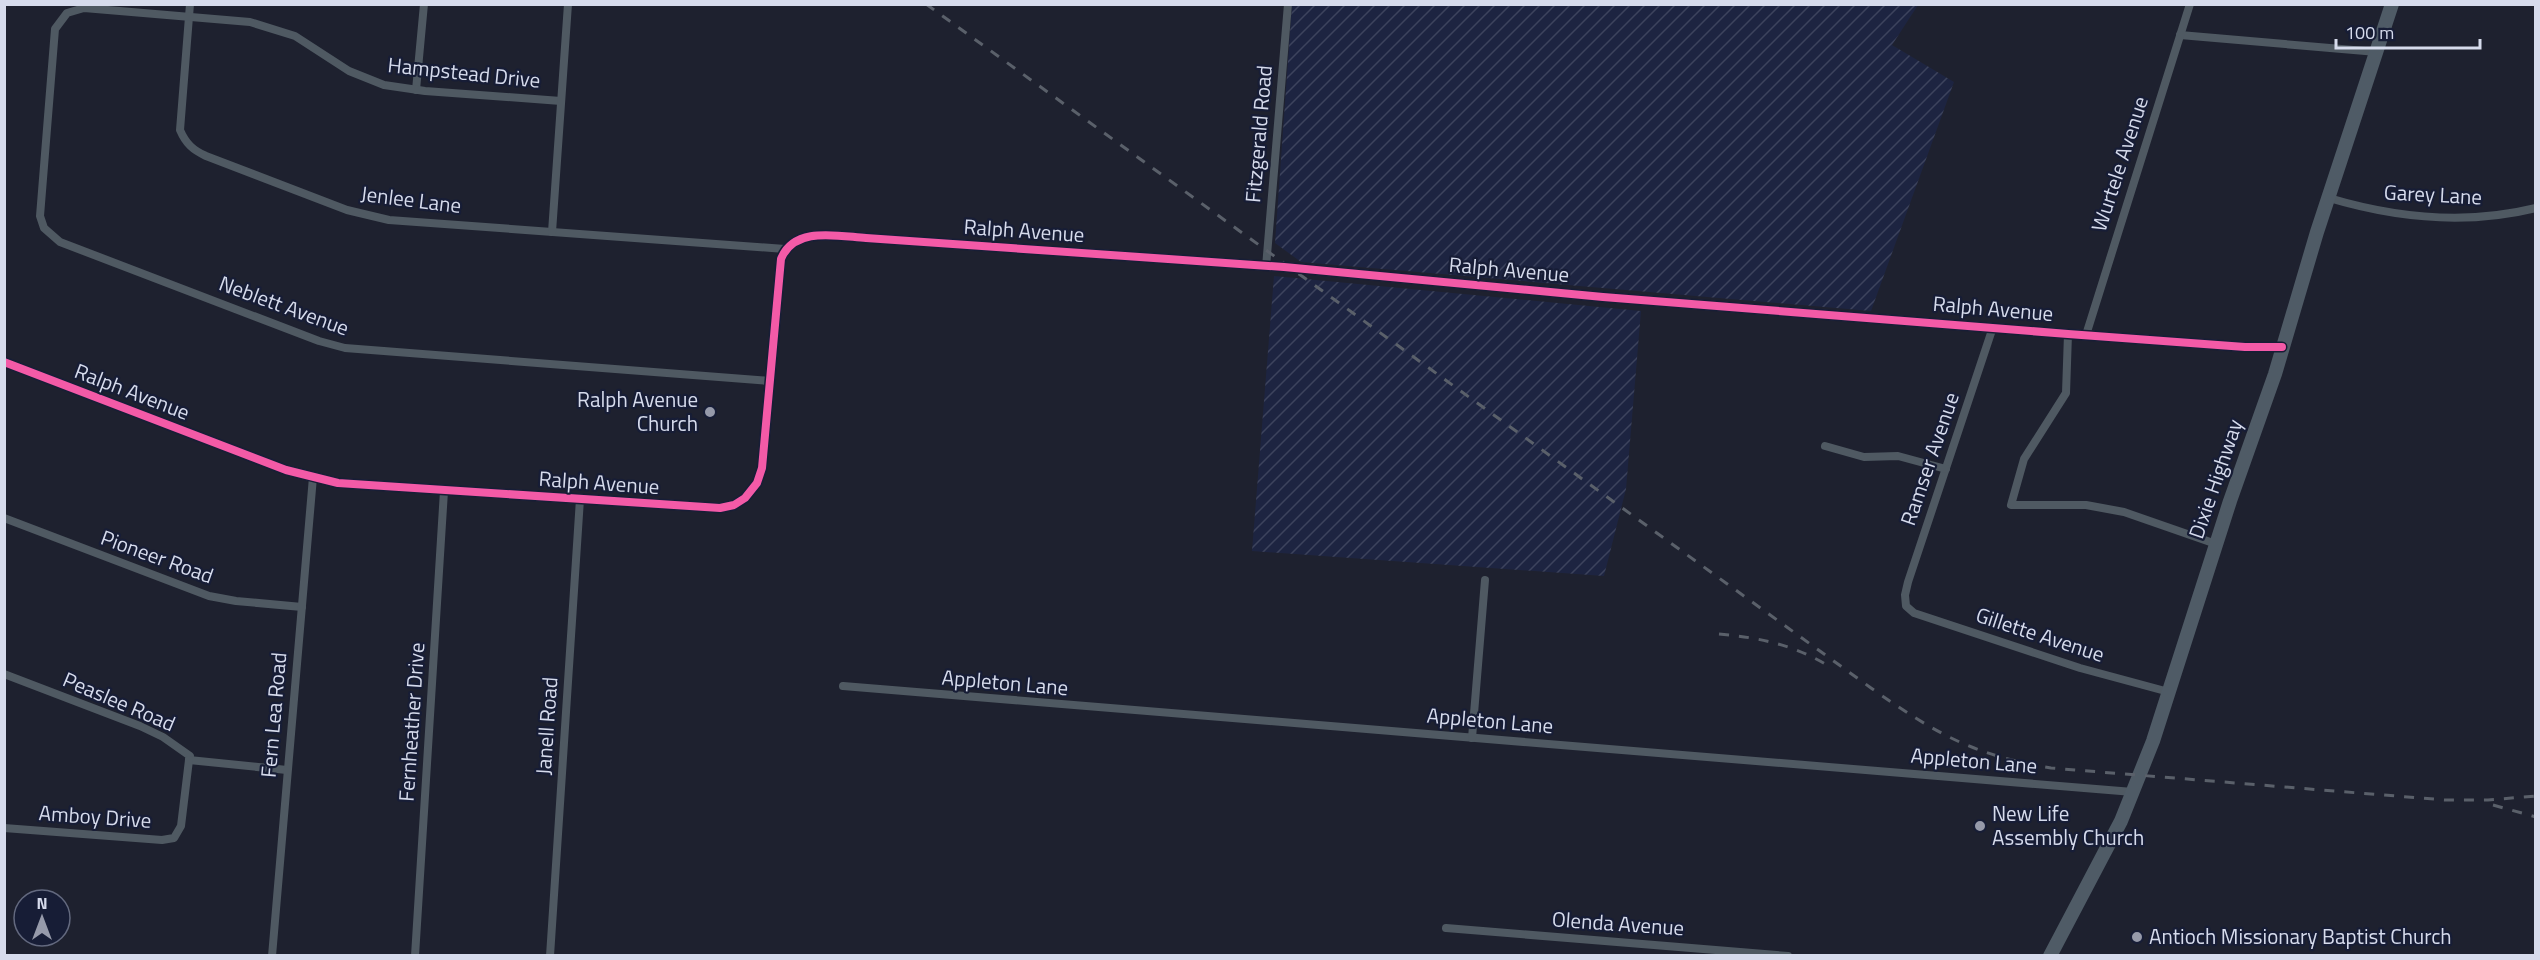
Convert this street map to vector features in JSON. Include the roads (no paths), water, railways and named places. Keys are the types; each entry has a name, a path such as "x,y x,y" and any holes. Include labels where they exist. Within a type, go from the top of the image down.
{"main road":[{"name":"Dixie Highway","path":"2050,956 2092,877 2133,792 2169,692 2216,544 2275,374 2392,4"}],"street":[{"name":"Jenlee Lane","path":"190,4 180,130 185,141 197,152 362,214 389,220 785,249"},
{"path":"416,90 424,4"},
{"path":"552,232 568,4"},
{"name":"Fitzgerald Road","path":"1266,267 1288,4"},
{"name":"Wurtele Avenue","path":"2086,335 2190,4"},
{"name":"Hampstead Drive","path":"59,21 67,14 91,8 250,22 275,28 311,44 361,77 384,85 416,90 561,101"},
{"name":"Neblett Avenue","path":"59,21 54,36 39,203 44,228 60,242 319,341 345,348 770,381"},
{"path":"2180,35 2377,52"},
{"name":"Garey Lane","path":"2329,198 2374,210 2413,216 2460,218 2500,215 2535,208"},
{"name":"Ralph Avenue","path":"4,362 286,470 338,483 720,508 742,500 757,483 762,468 779,269 785,249 806,236 820,235 1266,267 1603,297 2068,334 2245,347 2282,347"},
{"name":"Ramser Avenue","path":"1905,603 1908,582 1993,327"},
{"path":"2068,334 2066,393 2024,459 2011,505 2086,505 2124,512 2216,544"},
{"path":"1825,446 1864,457 1898,456 1946,469"},
{"name":"Fern Lea Road","path":"272,956 313,477"},
{"name":"Fernheather Drive","path":"415,956 444,491"},
{"name":"Janell Road","path":"550,956 580,499"},
{"name":"Pioneer Road","path":"4,518 209,596 236,602 302,607"},
{"path":"1472,738 1485,579"},
{"name":"Gillette Avenue","path":"1905,603 1914,613 2079,668 2169,692"},
{"name":"Peaslee Road","path":"4,674 140,726 184,750 190,756 189,760 287,770"},
{"name":"Appleton Lane","path":"843,686 2133,792"},
{"name":"Amboy Drive","path":"4,828 162,840 174,838 181,826 189,760"},
{"name":"Olenda Avenue","path":"1446,928 1788,956"}],"railway":[{"path":"926,4 1871,688 1915,718 1955,740 1999,756 2051,768 2445,800 2488,800 2536,796"},
{"path":"1719,634 1778,644 1805,654 1832,668"},
{"path":"2493,805 2536,817"}],"place":[{"name":"Ralph Avenue Church","path":"710,412"},
{"name":"New Life Assembly Church","path":"1980,826"},
{"name":"Antioch Missionary Baptist Church","path":"2137,937"}]}
